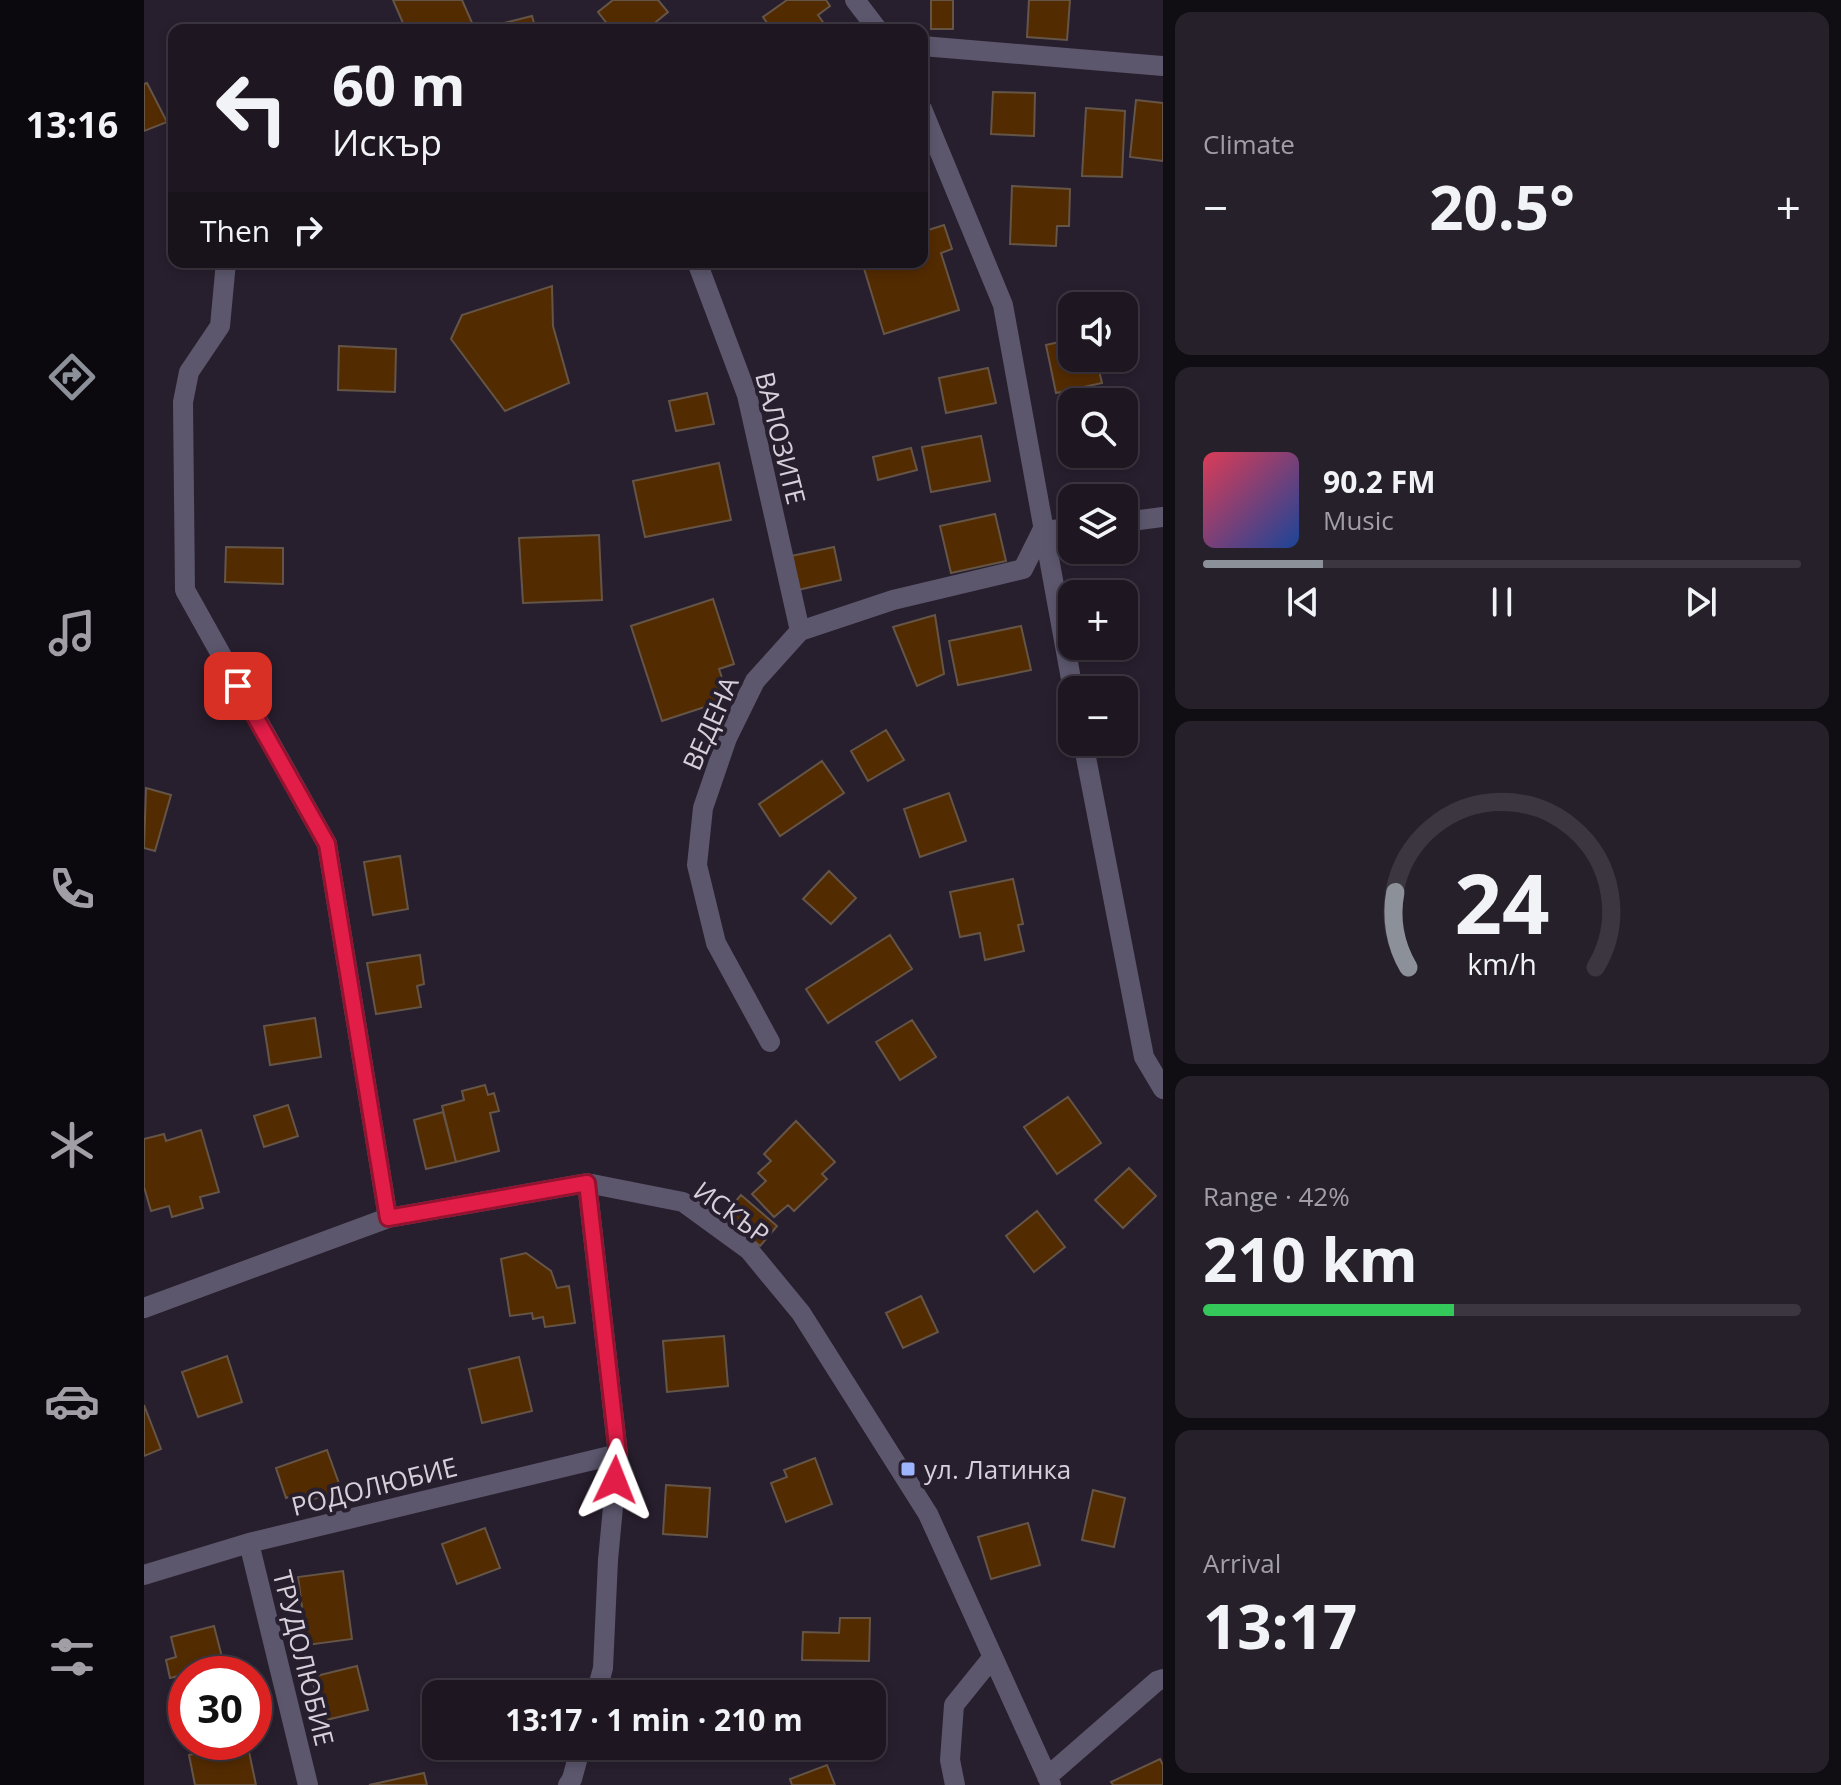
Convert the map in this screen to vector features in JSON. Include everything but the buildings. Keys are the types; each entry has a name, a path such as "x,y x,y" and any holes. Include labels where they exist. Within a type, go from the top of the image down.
{"street":[{"path":"855,0 873,24"},
{"path":"928,46 1163,66"},
{"path":"928,124 1003,305 1070,676"},
{"path":"225,268 220,326 189,372 183,402 185,590 327,844 388,1218"},
{"name":"ВАЛОЗИТЕ","path":"699,268 747,395 789,593 800,631"},
{"path":"1138,520 1163,517"},
{"path":"1042,531 1058,529"},
{"name":"ВЕДЕНА","path":"770,1042 716,943 697,865 703,808 727,738 755,681 800,631 893,600 1023,569 1042,531"},
{"path":"1086,756 1144,1057 1163,1089"},
{"path":"587,1183 618,1454 600,1680"},
{"name":"ИСКЪР","path":"144,1308 388,1218 587,1183 683,1202 749,1250 801,1313 928,1514 1049,1781"},
{"name":"РОДОЛЮБИЕ","path":"144,1575 249,1543 618,1454"},
{"name":"ТРУДОЛЮБИЕ","path":"249,1543 308,1785"},
{"path":"955,1785 950,1760 954,1705 992,1658"},
{"path":"1049,1781 1157,1681 1163,1679"},
{"path":"568,1785 577,1760"}],"place":[{"name":"ул. Латинка","path":"908,1469"}],"route":[{"path":"238,686 327,844 388,1218 587,1183 618,1454 615,1480"}]}
